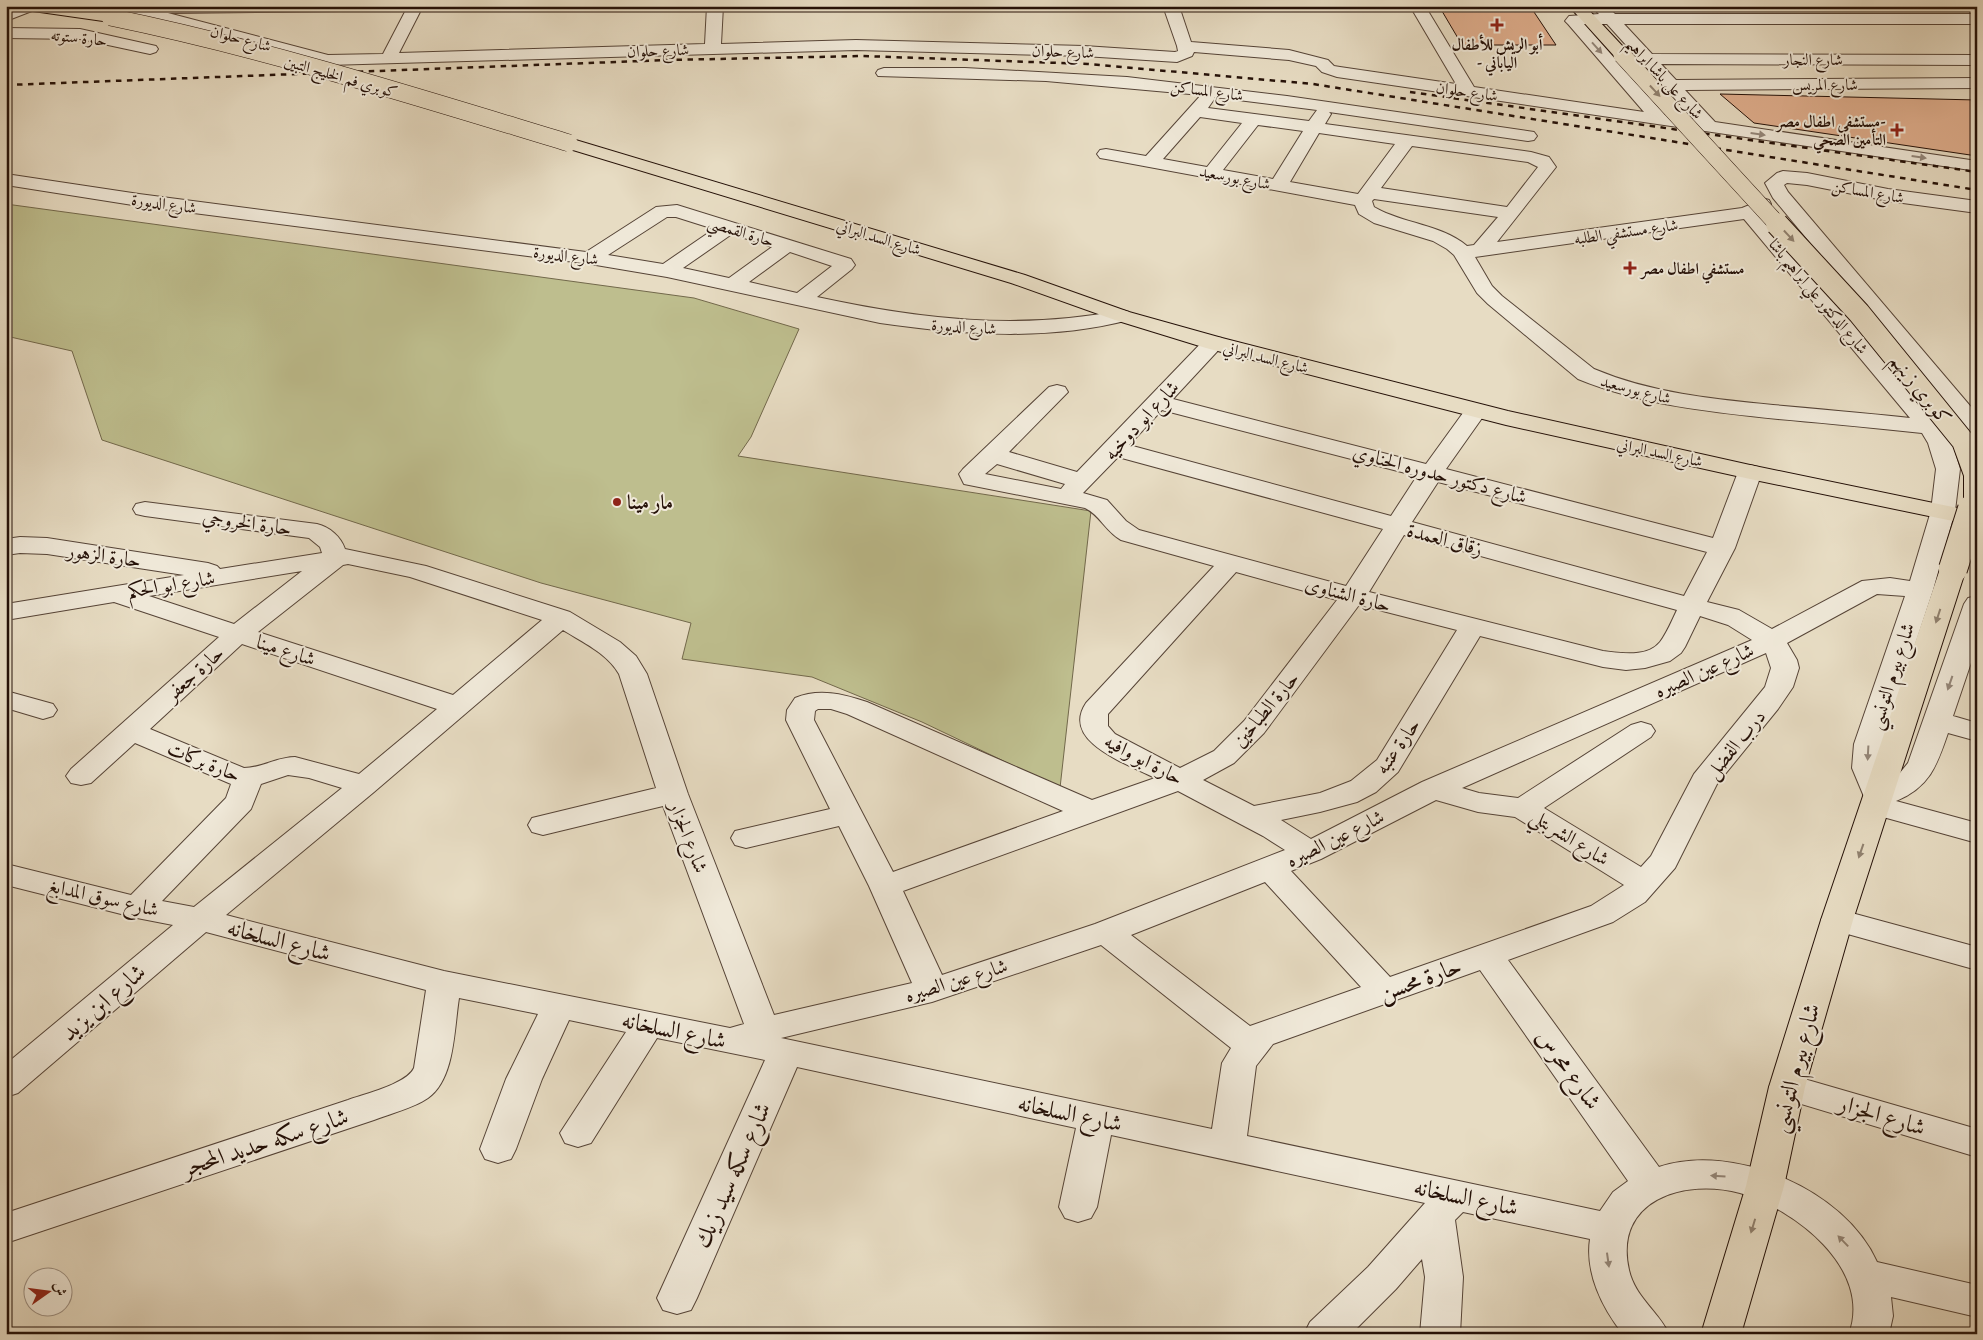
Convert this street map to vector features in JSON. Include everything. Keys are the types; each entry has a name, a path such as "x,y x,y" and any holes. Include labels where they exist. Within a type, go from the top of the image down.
{"main road":[{"path":"33,6 79,12"},
{"name":"كوبري فم الخليج التبين","path":"79,12 189,33 370,83 569,143"},
{"name":"شارع على باشا ابراهيم","path":"1580,12 1622,55"},
{"name":"كوبري زينهم","path":"1622,55 1859,312 1963,441 1975,474 1975,500 1878,801"},
{"name":"شارع السد البراني","path":"569,143 1018,279 1122,316 1214,344 1476,411 1750,472 1977,519"},
{"name":"شارع بيرم التونسي","path":"1721,1334 1765,1186 1787,1087 1837,920 1878,801"}],"street":[{"path":"6,16 33,6"},
{"path":"24,33 79,12 135,8 340,6"},
{"path":"388,59 416,6"},
{"path":"713,48 715,6"},
{"path":"1171,6 1185,46"},
{"path":"1417,6 1469,92"},
{"path":"1903,6 1939,39 1969,60 1977,74"},
{"name":"شارع حلوان","path":"135,8 316,58 338,61 856,45 1084,51 1177,57 1186,53 1185,46 1289,55 1322,63 1328,69 1336,72 1977,166"},
{"path":"1580,12 1810,18 1977,19"},
{"name":"شارع على باشا ابراهيم","path":"1580,12 1574,21 1660,120"},
{"name":"شارع على باشا ابراهيم","path":"1604,12 1710,127"},
{"path":"1810,18 1824,32"},
{"name":"حارة ستوته","path":"6,33 80,34 150,49"},
{"path":"1838,46 1875,84"},
{"name":"شارع النجار","path":"1649,59 1969,60"},
{"name":"شارع المساكن","path":"884,73 964,72 1029,74 1146,83 1528,136"},
{"name":"شارع المريس","path":"1673,85 1977,83"},
{"path":"1150,162 1214,91"},
{"path":"1278,186 1327,107"},
{"path":"1195,111 1532,157 1544,161 1547,167 1512,213 1471,251"},
{"path":"1212,172 1254,119"},
{"path":"1406,140 1366,197 1512,213"},
{"name":"شارع بورسعيد","path":"1106,154 1212,172 1278,186 1366,197 1366,210 1381,220 1440,237 1454,245 1471,251 1477,278 1495,300 1569,362 1586,374 1603,381 1653,395 1705,405 1977,430"},
{"name":"شارع المساكن","path":"1780,194 1774,183 1776,180 1793,177 1888,195 1977,208"},
{"name":"شارع الديورة","path":"6,180 264,216 590,258 665,270 880,317 951,326 1002,329 1047,327 1078,325 1122,316"},
{"path":"1748,212 1760,208 1763,198 1780,194"},
{"name":"شارع الدكتور علي ابراهيم باشا","path":"1780,194 1977,430"},
{"name":"حارة القمصي","path":"590,258 663,211 677,211 844,263 845,265 801,300"},
{"name":"شارع الدكتور علي ابراهيم باشا","path":"1748,212 1928,425 1940,443 1948,469 1943,512"},
{"name":"شارع مستشفي الطلبه","path":"1471,251 1748,212"},
{"path":"665,270 730,227"},
{"path":"733,285 787,245"},
{"name":"شارع ابو دوخيه","path":"1074,489 1115,449 1214,344"},
{"name":"حارة الشناوى","path":"1057,392 971,474 972,479 1074,489 1101,505 1114,525 1130,535 1472,627 1604,659 1626,662 1644,660 1660,655 1671,647 1694,606 1722,548 1750,472"},
{"name":"شارع دكتور حدوره الحناوي","path":"1158,402 1722,548"},
{"name":"حارة الطباخين","path":"885,886 1182,779 1224,757 1254,727 1353,596 1432,472 1476,411"},
{"name":"زقاق العمدة","path":"1115,449 1694,606 1750,624 1769,642"},
{"path":"1948,469 1977,465"},
{"name":"حارة الخروجي","path":"145,509 317,532 331,544 336,557"},
{"name":"شارع بيرم التونسي","path":"1878,801 1867,768 1868,744 1920,590 1943,512"},
{"name":"حارة الزهور","path":"6,547 20,544 47,546 230,575"},
{"path":"336,557 360,557 417,571 561,618"},
{"name":"شارع ابو الحكم","path":"6,612 336,557"},
{"name":"حارة جعفر","path":"81,776 238,634 336,557"},
{"name":"حارة ابو وافيه","path":"1231,562 1096,709 1092,716 1092,725 1096,733 1105,740 1250,816 1310,852"},
{"name":"شارع عين الصيره","path":"775,1041 1106,932 1310,852 1433,789 1769,642 1871,587 1890,586 1920,590"},
{"name":"شارع مينا","path":"116,594 457,706"},
{"path":"1878,801 1909,783 1923,763 1975,616"},
{"name":"شارع الجزار","path":"561,618 610,648 626,662 633,674 673,794 775,1041"},
{"name":"شارع السلخانه","path":"200,919 364,785 561,618"},
{"name":"حارة عتبه","path":"1250,816 1336,798 1356,791 1375,778 1388,766 1472,627"},
{"name":"درب الفضل","path":"1670,849 1704,781 1776,692 1786,669 1783,658 1769,642"},
{"path":"6,699 43,710"},
{"path":"932,990 885,886 800,720 801,709 806,704 814,701 832,700 857,708 1092,812"},
{"path":"1937,721 1977,732"},
{"name":"حارة بركات","path":"131,731 239,777 248,779 290,766 364,785"},
{"path":"1523,808 1641,731"},
{"path":"137,907 240,802 248,779"},
{"name":"شارع الشربتلي","path":"1433,789 1478,802 1523,808 1644,883"},
{"path":"544,825 673,794"},
{"path":"1878,801 1977,833"},
{"path":"746,838 849,814"},
{"name":"حارة محسن","path":"1228,1146 1239,1063 1261,1035 1602,914 1634,894 1664,861 1670,849"},
{"path":"1270,868 1384,991"},
{"name":"شارع سوق المدابغ","path":"6,874 137,907 200,919"},
{"name":"شارع السلخانه","path":"200,919 444,983 649,1024 728,1042 775,1041 1096,1118 1228,1146 1446,1205 1609,1228"},
{"name":"شارع ابن يزيد","path":"6,1084 200,919"},
{"path":"1837,920 1977,958"},
{"path":"1106,932 1252,1046"},
{"name":"شارع محرس","path":"1487,955 1651,1184"},
{"name":"شارع سكه حديد المحجر","path":"6,1228 414,1090 427,1080 431,1068 444,983"},
{"path":"498,1149 524,1079 559,1006"},
{"path":"578,1133 649,1024"},
{"name":"شارع سكه سيد زيك","path":"677,1298 775,1041"},
{"name":"شارع الجزار","path":"1787,1087 1977,1143"},
{"path":"1078,1207 1096,1118"},
{"path":"1650,1334 1637,1323 1616,1290 1607,1258 1609,1228 1625,1202 1651,1184 1685,1175 1724,1176 1765,1186 1797,1202 1826,1223 1850,1248 1866,1275 1873,1302 1872,1328 1869,1334"},
{"path":"1324,1334 1382,1278 1446,1205"},
{"path":"1440,1334 1446,1205"},
{"path":"1866,1275 1977,1301"}],"green space":[{"path":"6,204 694,298 799,329 751,437 738,456 1091,511 1060,788 922,722 812,677 682,659 691,623 541,583 102,440 72,351 6,336"}],"building":[{"name":"أبو الريش للأطفال - الياباني","path":"1439,6 1530,6 1556,45 1462,45"},
{"path":"1720,94 1977,100 1977,156 1754,123"}],"railway":[{"path":"6,85 668,60 863,56 1088,64 1313,84 1977,190"},
{"path":"1410,92 1977,172"}],"place":[{"name":"أبو الريش للأطفال - الياباني","path":"1497,25"},
{"name":"مستشفي اطفال مصر- التأمين الصحي","path":"1897,130"},
{"name":"مستشفي اطفال مصر","path":"1630,268"},
{"name":"مار مينا","path":"617,502"}]}
